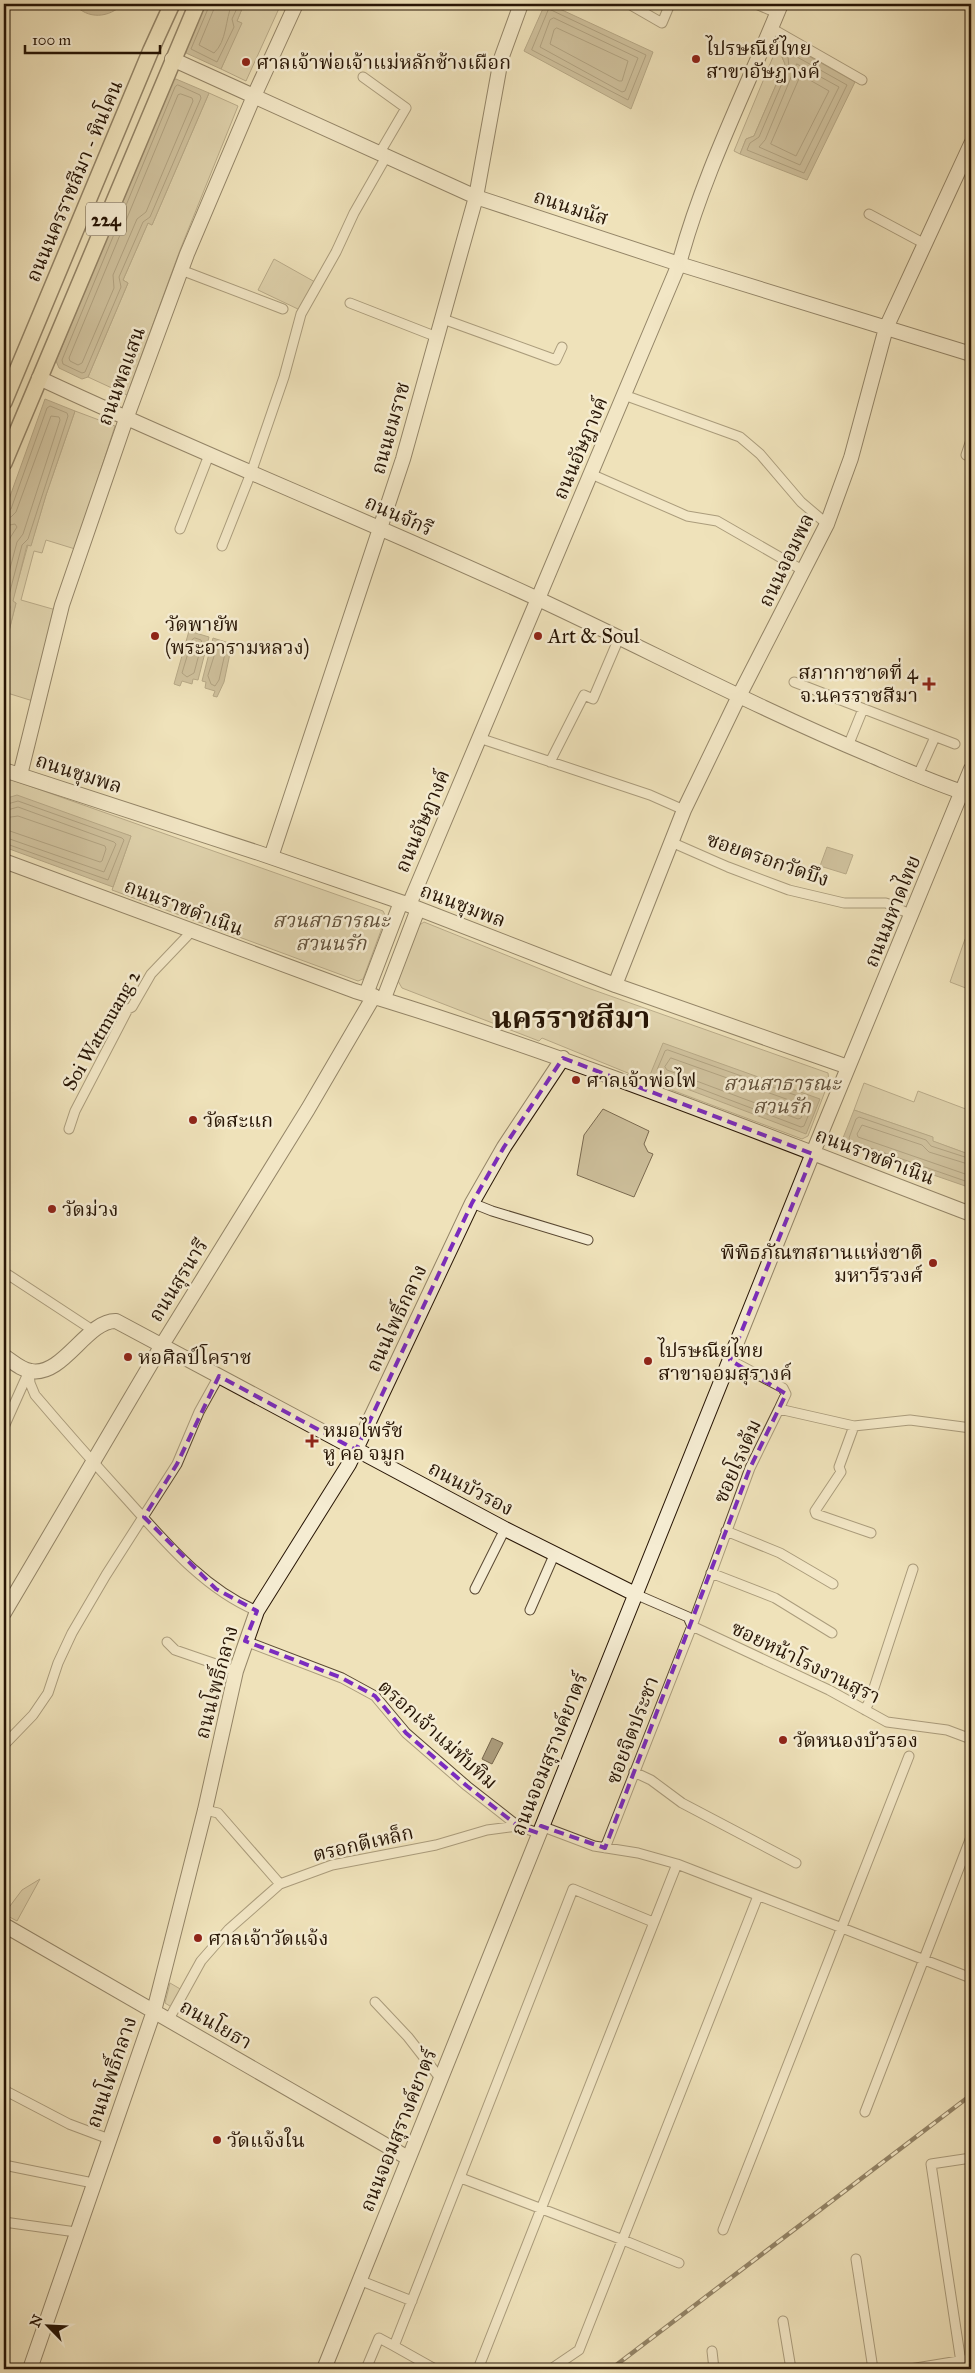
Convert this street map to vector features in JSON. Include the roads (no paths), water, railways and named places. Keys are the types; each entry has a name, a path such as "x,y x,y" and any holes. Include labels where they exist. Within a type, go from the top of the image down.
{"main road":[{"name":"ถนนนครราชสีมา - หินโคน","path":"4,402 150,50 172,4"},
{"name":"224","path":"4,463 172,59 197,4"},
{"name":"ถนนพลแสน","path":"20,775 62,605 126,419 181,270 254,96 296,4"},
{"name":"ถนนยมราช","path":"271,857 381,528 443,319 476,197 501,59 521,4"},
{"name":"ถนนอัษฎางค์","path":"375,996 409,905 679,264 686,238 721,147 779,8"},
{"path":"150,50 172,59"},
{"name":"ถนนมนัส","path":"172,59 382,156 476,197 679,264 971,354"},
{"name":"ถนนจอมพล","path":"616,985 684,810 738,696 804,572 827,524 851,458 886,328 971,144"},
{"path":"18,369 39,378"},
{"name":"ถนนจักรี","path":"39,378 126,419 381,528 537,599 738,696 848,746 967,793"},
{"name":"ถนนมหาดไทย","path":"813,1154 912,915 967,793 971,769"},
{"name":"ถนนชุมพล","path":"4,770 271,857 409,905 616,985 848,1067"},
{"name":"ถนนราชดำเนิน","path":"4,861 375,996 563,1058 971,1214"},
{"name":"ถนนสุรนารี","path":"4,1613 162,1345 308,1109 375,996"},
{"name":"ถนนโพธิ์กลาง","path":"30,2369 154,2011 205,1810 236,1671 257,1611 356,1450 472,1203 504,1147 563,1058"},
{"name":"ถนนจอมสุรางค์ยาตร์","path":"324,2369 813,1154"},
{"name":"ถนนบัวรอง","path":"29,1371 40,1371 50,1367 104,1323 116,1321 505,1529 635,1594"},
{"path":"4,1356 29,1371"},
{"name":"ถนนโยธา","path":"4,1925 170,2019 408,2158"}],"street":[{"path":"629,4 662,23 670,4"},
{"path":"756,4 779,8"},
{"path":"771,28 862,80"},
{"path":"222,546 251,473 284,377 301,314 336,252 406,108 363,78"},
{"path":"870,214 925,244"},
{"path":"181,270 283,309"},
{"path":"350,303 437,338"},
{"path":"443,319 556,360 562,348"},
{"path":"624,395 740,437 760,454 801,502 827,524"},
{"path":"966,455 971,440"},
{"path":"180,529 209,455"},
{"path":"590,474 687,516 717,522 804,572"},
{"path":"550,762 584,695 593,699 618,638"},
{"path":"794,682 955,744"},
{"path":"848,746 863,709"},
{"path":"918,775 935,737"},
{"path":"479,738 650,794 684,810"},
{"name":"ซอยตรอกวัดบึง","path":"671,842 728,867 789,890 844,903 886,903 912,915"},
{"name":"Soi Watmuang 2","path":"69,1129 80,1103 128,1009 132,1007 151,974 192,931"},
{"path":"472,1203 492,1211 588,1240"},
{"path":"4,1272 94,1331"},
{"path":"730,1360 783,1388 786,1394 779,1409"},
{"path":"4,1427 29,1371"},
{"path":"29,1371 30,1383 35,1396 144,1518 216,1589 257,1611"},
{"path":"4,1745 33,1714 48,1694 58,1663 72,1633 177,1464 199,1412 219,1376"},
{"name":"ซอยโรงต้ม","path":"692,1626 750,1468 779,1409 854,1426 910,1420 971,1428"},
{"path":"854,1426 839,1467 841,1472 814,1511 816,1514 871,1532"},
{"path":"475,1589 505,1529"},
{"path":"726,1530 780,1553 833,1584"},
{"path":"530,1610 555,1553"},
{"path":"865,1710 870,1700 913,1569"},
{"path":"711,1573 775,1598 832,1633"},
{"name":"ซอยหน้าโรงงานสุรา","path":"635,1594 688,1617 692,1626 829,1690 887,1722 947,1730 971,1739"},
{"name":"ซอยจิตประชา","path":"605,1848 692,1626"},
{"name":"ตรอกเจ้าแม่ทับทิม","path":"246,1641 342,1678 375,1696 406,1733 467,1786 518,1826"},
{"path":"167,1642 175,1650 236,1671"},
{"path":"723,2230 909,1756"},
{"path":"634,1772 651,1780 682,1803 796,1863"},
{"path":"205,1810 218,1813 280,1884"},
{"name":"ตรอกตีเหล็ก","path":"170,2019 201,1961 236,1923 280,1884 332,1865 436,1845 487,1830 518,1826 540,1829 594,1846 638,1853 677,1864 971,1978"},
{"path":"865,2112 971,1838"},
{"path":"478,2369 677,1864"},
{"path":"394,2346 573,1889 653,1922"},
{"path":"551,2369 579,2350 758,1896"},
{"path":"374,2002 408,2037 440,2078"},
{"path":"4,2090 69,2124 109,2139"},
{"path":"961,2365 931,2164 971,2158"},
{"path":"4,2165 93,2183"},
{"path":"461,2178 679,2263"},
{"path":"4,2222 76,2232"},
{"path":"856,2259 873,2369"},
{"path":"359,2280 412,2301"},
{"path":"783,2321 791,2369"},
{"path":"366,2369 379,2338 435,2369"},
{"path":"712,2351 714,2369"},
{"path":"910,2369 961,2365 971,2359"}],"water":[{"path":"74,4 123,4 111,12 92,15"},
{"path":"206,4 244,4 237,21 242,23 221,69 186,53 186,47"},
{"path":"545,4 549,4 653,52 631,109 524,51"},
{"path":"787,44 855,82 807,180 740,154 746,139 754,136 785,64 782,57"},
{"path":"176,79 209,93 152,225 148,223 123,280 128,283 88,377 82,379 59,368 56,361 172,80"},
{"path":"45,399 75,411 46,495 31,546 27,545 13,601 16,603 4,651 4,513"},
{"path":"189,631 209,637 198,680 193,679 192,684 182,681 180,686 174,684"},
{"path":"213,638 232,644 224,682 217,697 213,696 215,691 205,688 206,682 202,681"},
{"path":"17,795 131,836 113,887 4,847 4,799"},
{"path":"827,847 853,855 846,874 820,866"},
{"path":"663,1043 820,1099 806,1134 650,1075"},
{"path":"854,1110 933,1137 933,1141 971,1155 971,1188 841,1143"},
{"path":"492,1738 503,1743 492,1764 482,1759"}],"railway":[{"path":"611,2369 971,2095"}],"place":[{"name":"ไปรษณีย์ไทย สาขาอัษฎางค์","path":"696,59"},
{"name":"ศาลเจ้าพ่อเจ้าแม่หลักช้างเผือก","path":"246,62"},
{"name":"วัดพายัพ (พระอารามหลวง)","path":"155,636"},
{"name":"Art & Soul","path":"538,636"},
{"name":"สภากาชาดที่ 4 จ.นครราชสีมา","path":"929,684"},
{"name":"ศาลเจ้าพ่อไฟ","path":"576,1080"},
{"name":"วัดสะแก","path":"193,1120"},
{"name":"วัดม่วง","path":"52,1209"},
{"name":"พิพิธภัณฑสถานแห่งชาติ มหาวีรวงศ์","path":"933,1263"},
{"name":"หอศิลป์โคราช","path":"128,1357"},
{"name":"ไปรษณียไทย สาขาจอมสุรางค์","path":"648,1361"},
{"name":"หมอไพรัช หู คอ จมูก","path":"312,1441"},
{"name":"วัดหนองบัวรอง","path":"783,1740"},
{"name":"ศาลเจ้าวัดแจ้ง","path":"198,1938"},
{"name":"วัดแจ้งใน","path":"217,2140"}],"district":[{"name":"นครราชสีมา","path":"571,1018"}],"park label":[{"name":"สวนสาธารณะ สวนนรัก","path":"331,932"},
{"name":"สวนสาธารณะ สวนรัก","path":"782,1094"}]}
